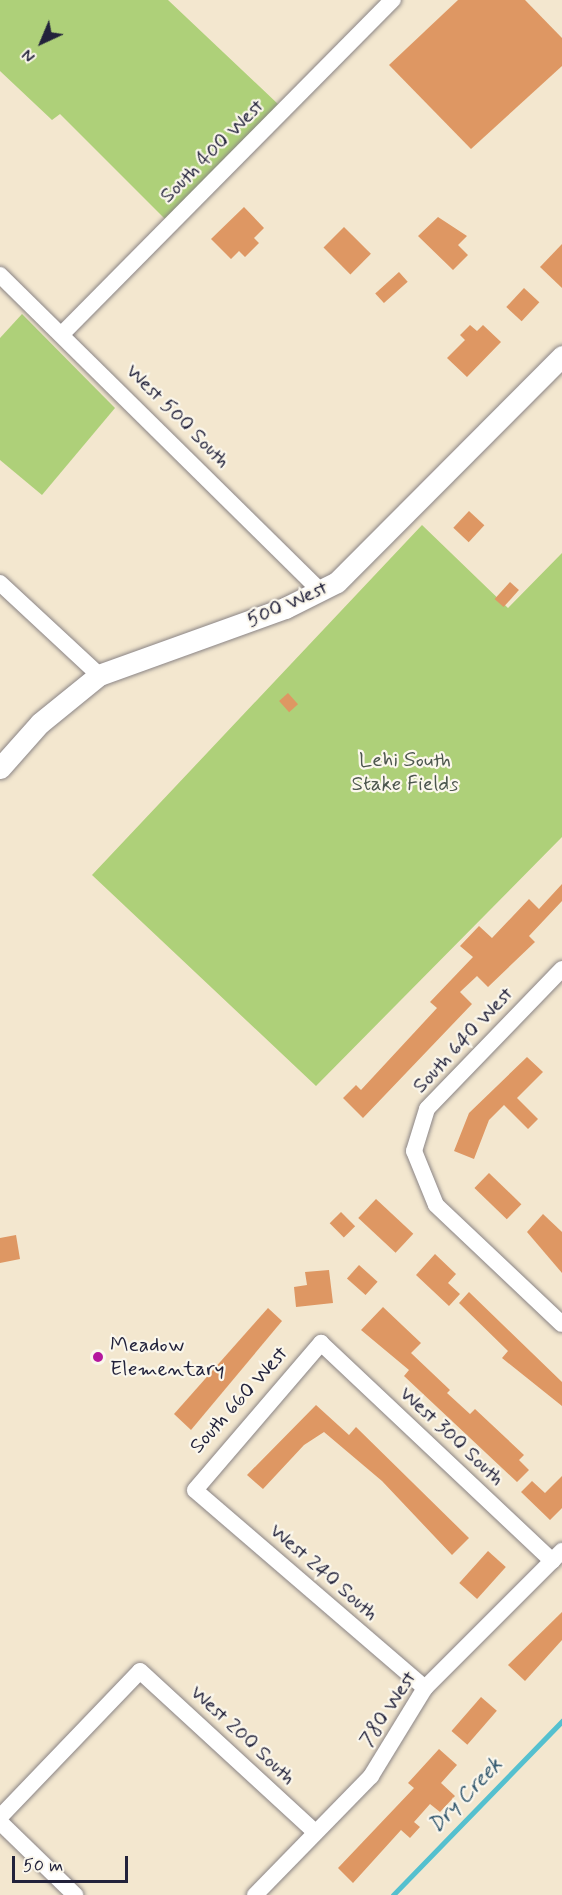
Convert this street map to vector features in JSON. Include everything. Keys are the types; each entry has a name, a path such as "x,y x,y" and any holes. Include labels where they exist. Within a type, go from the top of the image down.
{"street":[{"name":"South 400 West","path":"63,333 393,0"},
{"name":"West 500 South","path":"0,275 63,333 321,592"},
{"name":"500 West","path":"0,768 40,723 99,675 321,592 369,553 562,356"},
{"path":"0,583 99,675"},
{"name":"South 640 West","path":"562,969 427,1109 414,1152 436,1205 562,1324"},
{"name":"South 660 West","path":"195,1490 321,1343"},
{"name":"West 300 South","path":"321,1343 557,1556"},
{"name":"West 240 South","path":"195,1490 425,1688"},
{"name":"780 West","path":"255,1895 371,1776 425,1688 557,1556"},
{"name":"West 200 South","path":"0,1817 140,1671 315,1833"},
{"path":"0,1822 75,1895"}],"green space":[{"path":"0,0 168,0 279,105 165,219 60,114 52,120 0,71"},
{"path":"22,314 115,408 42,495 0,460 0,338"},
{"name":"Lehi South Stake Fields","path":"422,525 508,608 562,553 562,837 316,1086 92,875"}],"building":[{"path":"458,0 525,0 562,38 562,66 471,149 389,65"},
{"path":"244,207 264,228 254,238 259,243 245,257 239,251 231,259 211,239"},
{"path":"438,217 467,236 458,245 468,255 453,270 418,236"},
{"path":"344,227 371,254 350,274 323,248"},
{"path":"562,244 562,288 540,267"},
{"path":"399,272 408,282 384,303 375,293"},
{"path":"524,288 539,302 522,321 506,307"},
{"path":"470,325 477,331 483,325 501,342 467,377 447,358 465,340 460,335"},
{"path":"469,511 484,525 469,542 453,528"},
{"path":"510,582 519,590 504,607 495,599"},
{"path":"288,693 298,704 289,712 279,701"},
{"path":"562,884 562,901 529,936 535,942 488,987 477,976 460,992 472,1004 363,1118 343,1098 356,1085 361,1090 437,1008 430,1002 473,957 460,946 479,926 492,938 529,899 539,909"},
{"path":"527,1057 543,1072 517,1098 538,1119 528,1129 504,1105 489,1120 474,1159 454,1151 469,1113"},
{"path":"489,1173 521,1204 507,1219 474,1188"},
{"path":"376,1199 413,1234 396,1253 358,1218"},
{"path":"341,1212 355,1226 344,1237 330,1223"},
{"path":"543,1214 562,1232 562,1273 527,1232"},
{"path":"16,1235 20,1259 0,1263 0,1238"},
{"path":"435,1254 456,1274 448,1283 460,1294 449,1306 416,1275"},
{"path":"359,1265 378,1282 366,1295 347,1278"},
{"path":"329,1270 333,1303 296,1307 294,1287 307,1285 305,1272"},
{"path":"469,1292 562,1382 562,1406 502,1358 508,1351 459,1303"},
{"path":"383,1307 421,1343 411,1353 450,1390 447,1393 470,1414 475,1409 524,1455 519,1460 529,1470 517,1482 404,1376 409,1370 361,1330"},
{"path":"268,1308 282,1321 191,1430 174,1414"},
{"path":"316,1405 349,1435 356,1427 469,1538 452,1555 382,1481 324,1432 304,1445 263,1489 247,1475"},
{"path":"562,1476 562,1508 550,1520 521,1492 532,1481 545,1493"},
{"path":"488,1551 506,1567 477,1599 459,1583"},
{"path":"562,1612 562,1640 525,1681 508,1665"},
{"path":"481,1697 497,1711 467,1745 451,1731"},
{"path":"439,1749 457,1765 441,1783 455,1796 440,1812 430,1804 414,1822 420,1827 410,1838 401,1830 353,1883 338,1868 414,1788 408,1783"}],"waterway":[{"name":"Dry Creek","path":"393,1895 562,1721"}],"place":[{"name":"Meadow Elementary","path":"98,1357"}]}
